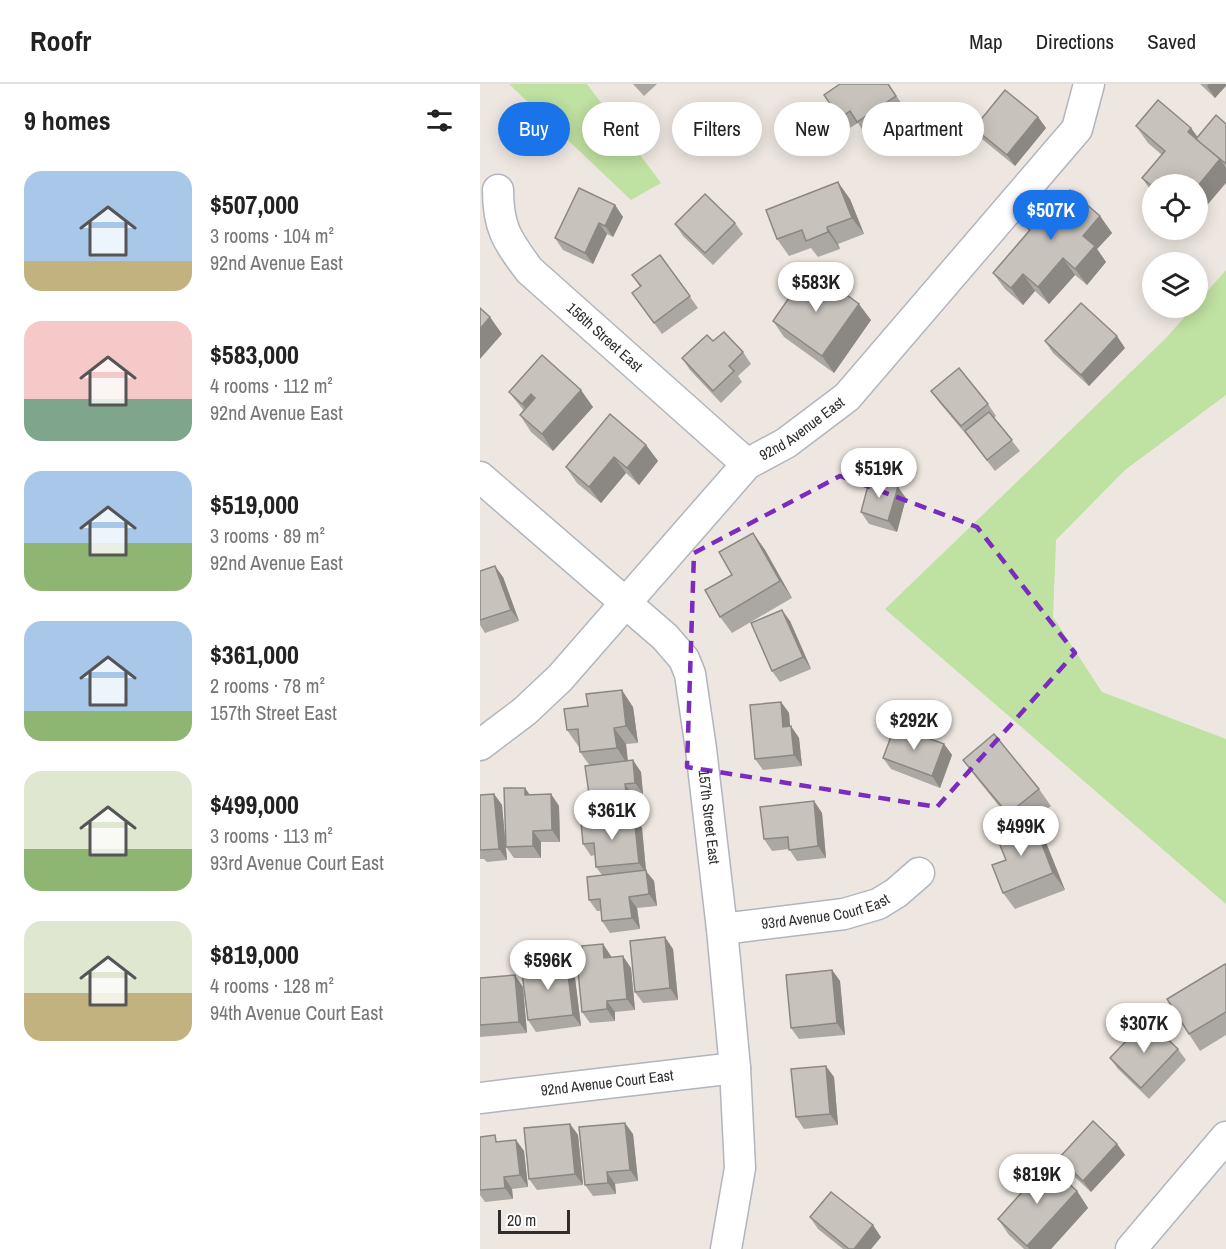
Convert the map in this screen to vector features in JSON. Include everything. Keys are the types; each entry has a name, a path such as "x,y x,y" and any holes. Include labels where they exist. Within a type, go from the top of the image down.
{"street":[{"name":"92nd Avenue East","path":"480,745 525,711 560,678 747,464 786,443 847,397 1077,129 1089,84"},
{"name":"156th Street East","path":"498,190 498,209 507,241 529,270 747,464"},
{"name":"157th Street East","path":"480,477 665,637 684,659 690,674 722,929 735,1068 740,1168 726,1249"},
{"name":"93rd Avenue Court East","path":"722,929 844,914 878,904 896,893 919,873"},
{"name":"92nd Avenue Court East","path":"480,1098 735,1068"},
{"path":"1131,1249 1226,1137"}],"highlighted area":[{"path":"840,476 977,527 1075,653 937,807 687,767 694,553"}],"green space":[{"path":"509,84 587,84 600,102 582,102 582,153 570,142 570,102 528,102"},
{"path":"585,156 641,156 661,183 631,200"},
{"path":"1226,270 1226,395 1125,470 1056,540 1053,617 1102,692 1226,739 1226,904 885,609 1164,340 1184,318 1208,318 1208,290"}],"building":[{"path":"840,84 888,84 896,96 887,102 862,102 862,119 857,122 850,111 850,102 829,102 824,95"},
{"path":"1005,90 1038,117 1007,155 984,136 984,116"},
{"path":"1158,100 1191,128 1188,132 1220,159 1208,174 1145,174 1165,151 1136,126"},
{"path":"1216,115 1226,124 1225,163 1196,139"},
{"path":"838,182 852,218 827,227 828,232 806,241 802,230 777,239 766,210"},
{"path":"579,188 615,205 605,226 599,223 585,253 555,238"},
{"path":"1070,190 1100,216 1083,236 1095,246 1075,269 1063,258 1038,287 1023,274 1011,288 993,273 1030,230 1024,225 1051,195 1060,202"},
{"path":"705,194 735,223 705,253 675,224"},
{"path":"660,255 690,296 654,323 632,293 641,286 632,275"},
{"path":"818,274 859,304 822,356 773,321 802,279 810,285"},
{"path":"1081,303 1117,336 1081,375 1045,341"},
{"path":"480,308 490,317 480,329"},
{"path":"724,332 743,352 729,366 734,371 713,391 682,358 707,335 713,341"},
{"path":"542,355 581,390 542,434 520,415 535,398 531,394 522,404 509,392"},
{"path":"959,368 988,404 961,426 931,391"},
{"path":"989,412 1012,440 987,460 965,431"},
{"path":"610,414 646,445 627,468 614,457 589,487 566,467"},
{"path":"870,478 898,487 888,521 861,512"},
{"path":"753,533 780,581 720,617 705,590 732,575 719,552"},
{"path":"495,566 511,610 480,620 480,571"},
{"path":"782,610 803,657 772,671 751,623"},
{"path":"622,690 626,726 614,728 617,748 580,752 578,729 567,730 564,709 588,706 586,694"},
{"path":"781,702 783,727 791,726 794,755 755,759 750,705"},
{"path":"895,726 944,744 932,776 883,758"},
{"path":"994,734 1039,789 1008,814 963,760"},
{"path":"633,760 635,783 625,784 628,808 597,812 595,793 589,794 585,766"},
{"path":"504,788 525,788 525,795 551,794 552,830 533,831 533,846 506,847"},
{"path":"494,794 499,849 480,850 480,795"},
{"path":"814,801 818,846 789,850 788,837 764,839 760,807"},
{"path":"634,816 639,863 596,867 594,843 583,844 581,822"},
{"path":"1032,818 1053,873 1003,893 992,865 1006,860 995,833"},
{"path":"646,870 649,894 629,897 632,918 602,921 600,899 589,900 587,877"},
{"path":"665,937 670,988 635,992 630,941"},
{"path":"603,944 604,958 623,956 627,999 607,1001 607,1009 582,1012 577,961 584,960 582,946"},
{"path":"566,958 573,1015 528,1020 522,973 546,971 545,961"},
{"path":"1225,964 1226,1012 1189,1034 1167,999"},
{"path":"832,970 837,1023 791,1028 786,975"},
{"path":"515,975 519,1022 480,1025 480,978"},
{"path":"1147,1019 1178,1049 1141,1088 1110,1058"},
{"path":"826,1066 830,1114 796,1117 791,1069"},
{"path":"1093,1121 1117,1144 1083,1181 1059,1158"},
{"path":"625,1123 630,1170 607,1172 608,1183 585,1185 579,1127"},
{"path":"570,1124 575,1174 529,1179 524,1128"},
{"path":"495,1135 496,1142 516,1140 520,1175 504,1177 505,1188 480,1190 480,1137"},
{"path":"1047,1164 1077,1191 1027,1246 998,1219"},
{"path":"831,1192 873,1225 854,1249 849,1249 810,1217"}]}
